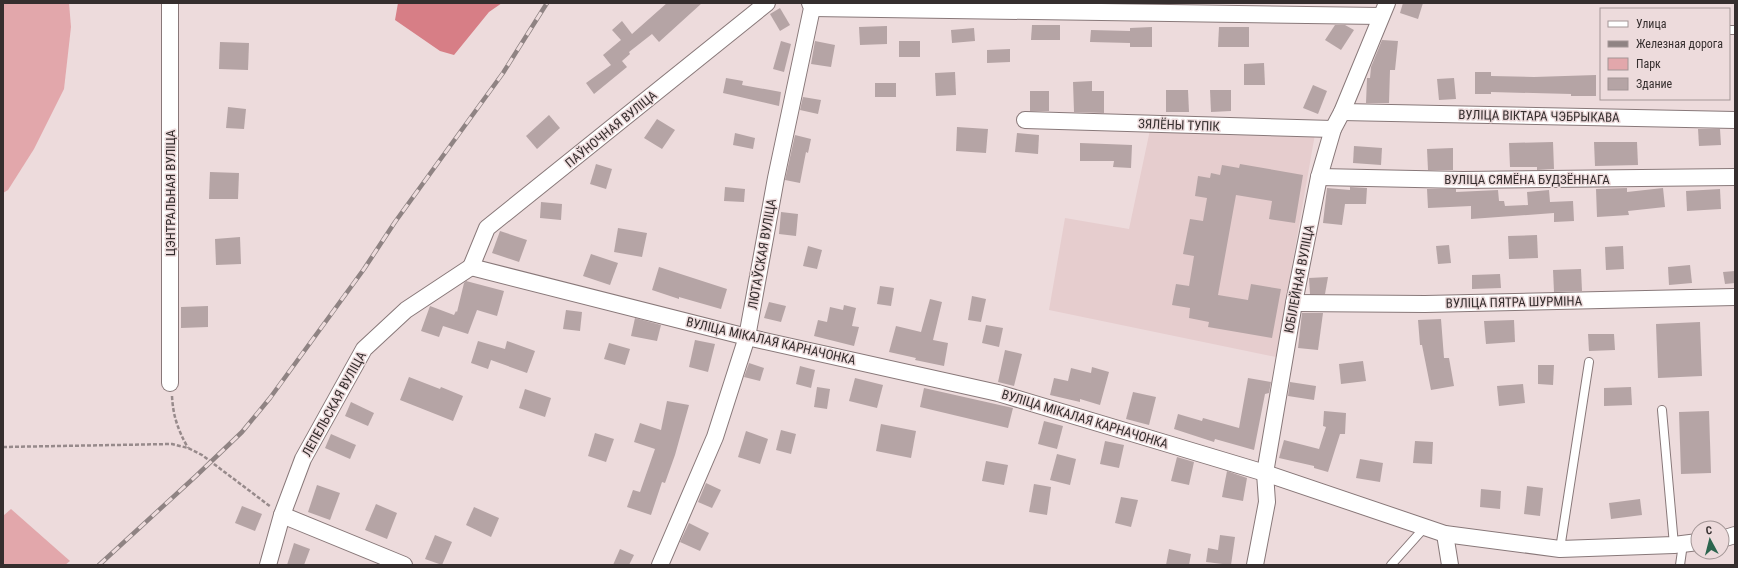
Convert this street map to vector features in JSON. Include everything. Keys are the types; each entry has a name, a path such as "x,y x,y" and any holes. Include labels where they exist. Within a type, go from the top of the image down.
{"street":[{"name":"ЦЭНТРАЛЬНАЯ ВУЛІЦА","path":"170,3 170,383"},
{"name":"ПАЎНОЧНАЯ ВУЛІЦА","path":"471,267 487,228 767,3"},
{"path":"811,5 1384,10"},
{"name":"ЛЮТАЎСКАЯ ВУЛІЦА","path":"660,565 715,437 747,337 776,178 811,5"},
{"name":"ЮБІЛЕЙНАЯ ВУЛІЦА","path":"1255,565 1267,502 1265,473 1294,303 1319,177 1333,129 1342,112 1384,10"},
{"name":"ВУЛІЦА ВІКТАРА ЧЭБРЫКАВА","path":"1342,112 1735,120"},
{"name":"ЗЯЛЁНЫ ТУПІК","path":"1025,120 1333,129"},
{"name":"ВУЛІЦА СЯМЁНА БУДЗЁННАГА","path":"1319,177 1463,180 1735,177"},
{"name":"ВУЛІЦА МІКАЛАЯ КАРНАЧОНКА","path":"471,267 747,337 998,393 1265,473 1445,534 1560,549 1685,544"},
{"name":"ЛЕПЕЛЬСКАЯ ВУЛІЦА","path":"268,565 282,515 303,459 364,349 406,310 471,267"},
{"name":"ВУЛІЦА ПЯТРА ШУРМІНА","path":"1294,303 1425,304 1735,297"},
{"path":"282,515 404,565"},
{"path":"1445,534 1450,565"}],"lane":[{"path":"1560,549 1589,362"},
{"path":"1662,410 1685,544 1680,565"},
{"path":"1392,565 1425,527"}],"path":[{"path":"170,383 178,431 188,448"},
{"path":"3,447 172,444 188,448 202,455 282,515"}],"shaded area":[{"path":"398,3 502,3 489,12 454,55 440,51 395,20"},
{"path":"1150,130 1315,134 1276,357 1049,310 1065,218 1129,229"}],"green space":[{"path":"3,3 69,3 71,27 64,89 34,149 8,190 3,193"},
{"path":"11,509 70,561 65,565 3,565 3,516"}],"building":[{"path":"667,3 702,3 659,42 652,34 629,52 630,54 622,61 627,67 594,94 586,83 611,65 603,55 621,40 612,30 622,21 632,34"},
{"path":"1403,3 1423,3 1418,19 1400,13"},
{"path":"780,8 790,25 780,31 770,14"},
{"path":"1032,25 1060,25 1060,40 1031,40"},
{"path":"1335,25 1345,25 1354,30 1341,50 1325,40"},
{"path":"887,26 887,44 860,45 859,27"},
{"path":"1152,27 1152,47 1130,47 1130,43 1090,42 1091,30 1130,31 1130,28"},
{"path":"1219,27 1249,27 1249,47 1218,47"},
{"path":"974,28 975,41 952,43 951,30"},
{"path":"1382,40 1398,41 1395,70 1390,70 1389,103 1366,103 1367,78 1370,78 1371,67"},
{"path":"781,41 791,44 784,72 773,69"},
{"path":"815,41 835,45 831,67 811,64"},
{"path":"899,41 920,41 920,57 899,57"},
{"path":"220,42 249,43 248,70 219,69"},
{"path":"1010,49 1010,62 987,63 987,50"},
{"path":"1264,63 1265,85 1244,85 1244,64"},
{"path":"955,72 956,95 936,96 935,73"},
{"path":"1475,72 1491,72 1491,76 1534,77 1596,75 1596,96 1491,92 1491,94 1475,94"},
{"path":"726,78 743,81 742,85 781,92 779,106 723,93"},
{"path":"1454,78 1456,99 1439,100 1437,79"},
{"path":"1092,81 1092,91 1104,91 1104,113 1074,112 1073,82"},
{"path":"875,83 896,83 896,97 875,97"},
{"path":"1313,85 1327,91 1318,114 1303,108"},
{"path":"1166,90 1188,90 1189,112 1166,112"},
{"path":"1210,90 1231,90 1231,111 1211,112"},
{"path":"1030,91 1049,91 1049,111 1030,111"},
{"path":"803,97 821,100 818,114 800,110"},
{"path":"228,107 246,109 244,129 226,128"},
{"path":"549,115 560,128 537,149 526,136"},
{"path":"657,119 675,130 662,149 644,138"},
{"path":"957,127 988,129 986,153 956,151"},
{"path":"1698,129 1720,129 1721,145 1699,146"},
{"path":"735,133 755,138 753,149 733,145"},
{"path":"1017,133 1039,135 1038,154 1015,152"},
{"path":"795,135 811,139 808,153 806,152 800,183 785,180"},
{"path":"1553,142 1554,169 1537,170 1537,167 1510,167 1509,143"},
{"path":"1594,142 1637,142 1638,165 1595,166"},
{"path":"1080,143 1132,145 1131,168 1113,167 1114,161 1080,161"},
{"path":"1354,146 1382,148 1381,165 1353,163"},
{"path":"1453,148 1453,170 1428,170 1427,149"},
{"path":"596,164 612,169 606,189 590,184"},
{"path":"1240,164 1303,175 1295,223 1269,219 1272,201 1236,195 1218,295 1248,300 1251,284 1281,289 1272,338 1208,327 1209,322 1189,318 1190,308 1172,305 1176,284 1189,286 1194,256 1183,254 1190,219 1203,221 1207,198 1195,196 1198,176 1210,178 1211,173 1220,175 1222,165 1239,168"},
{"path":"210,172 239,173 238,199 209,199"},
{"path":"725,187 745,189 744,202 724,201"},
{"path":"1350,187 1367,188 1366,204 1345,204 1342,225 1323,223 1327,188 1350,190"},
{"path":"1627,188 1627,192 1663,188 1665,207 1628,211 1629,215 1597,217 1596,189"},
{"path":"1427,189 1456,189 1456,192 1498,190 1499,201 1504,201 1505,206 1528,205 1527,192 1549,190 1550,202 1573,201 1574,221 1554,222 1554,213 1471,219 1471,206 1428,208"},
{"path":"1720,189 1721,209 1687,211 1686,191"},
{"path":"541,202 562,204 561,220 540,218"},
{"path":"781,212 798,214 796,236 779,234"},
{"path":"618,228 647,233 642,257 614,252"},
{"path":"500,231 527,240 519,262 492,253"},
{"path":"1537,235 1538,258 1509,259 1508,236"},
{"path":"240,237 241,264 216,265 215,239"},
{"path":"1449,245 1451,263 1438,264 1436,246"},
{"path":"808,246 822,250 817,269 803,266"},
{"path":"1623,246 1624,269 1606,270 1605,247"},
{"path":"591,254 618,263 610,285 583,276"},
{"path":"1690,265 1692,283 1669,285 1668,267"},
{"path":"659,267 727,289 721,309 679,297 679,299 652,290"},
{"path":"1581,269 1582,291 1554,292 1553,270"},
{"path":"1735,271 1735,283 1725,284 1723,272"},
{"path":"1500,274 1501,288 1472,289 1472,275"},
{"path":"1328,277 1325,294 1310,294 1309,278"},
{"path":"466,281 504,291 497,316 477,310 468,334 443,326 439,337 421,331 430,306 454,315 456,311 457,312 464,283"},
{"path":"880,286 894,288 891,306 877,304"},
{"path":"972,296 986,299 981,322 968,320"},
{"path":"930,299 942,302 933,340 948,343 944,366 915,360 916,358 889,352 896,326 921,332"},
{"path":"769,302 786,306 781,322 764,318"},
{"path":"844,305 856,308 852,326 859,327 854,346 814,336 818,320 827,322 830,307 843,310"},
{"path":"208,306 208,327 181,328 181,307"},
{"path":"566,310 582,312 580,331 563,329"},
{"path":"1302,313 1323,313 1318,350 1298,348"},
{"path":"635,318 661,325 657,341 631,336"},
{"path":"1441,319 1444,358 1449,358 1454,386 1431,390 1422,345 1420,345 1418,320"},
{"path":"1514,320 1515,342 1486,344 1484,321"},
{"path":"1700,322 1702,376 1658,378 1656,324"},
{"path":"986,325 1003,328 999,347 982,343"},
{"path":"1588,334 1614,334 1615,350 1589,351"},
{"path":"695,340 715,344 708,372 689,367"},
{"path":"478,341 505,349 507,341 535,351 527,373 491,360 488,369 471,363"},
{"path":"609,343 630,349 625,365 604,359"},
{"path":"1005,350 1022,354 1014,386 998,382"},
{"path":"1363,361 1366,381 1341,384 1339,364"},
{"path":"749,363 764,368 760,381 744,377"},
{"path":"1538,365 1554,365 1553,385 1538,384"},
{"path":"800,366 815,370 811,388 796,384"},
{"path":"1092,367 1109,372 1100,405 1080,399 1080,402 1050,395 1054,378 1068,381 1071,368 1091,373"},
{"path":"409,377 463,396 453,421 400,400"},
{"path":"855,378 883,385 877,408 849,401"},
{"path":"1248,378 1271,382 1269,393 1265,394 1254,450 1215,439 1214,442 1174,429 1178,414 1202,421 1203,418 1239,428"},
{"path":"1290,382 1316,386 1314,400 1288,396"},
{"path":"1523,384 1525,403 1499,406 1497,386"},
{"path":"817,387 830,389 827,409 814,407"},
{"path":"1631,387 1632,405 1604,406 1604,388"},
{"path":"924,388 1013,408 1008,428 920,407"},
{"path":"525,389 551,398 545,417 519,408"},
{"path":"1133,392 1156,397 1149,425 1126,419"},
{"path":"667,401 689,405 675,455 665,483 662,482 651,515 627,507 633,490 640,492 655,449 634,442 640,423 661,430"},
{"path":"351,402 374,413 368,426 345,416"},
{"path":"1324,411 1346,413 1345,434 1340,434 1328,472 1314,468 1314,466 1279,458 1284,440 1319,449 1326,427 1323,426"},
{"path":"1709,411 1711,473 1681,474 1679,412"},
{"path":"1044,421 1063,426 1057,449 1038,444"},
{"path":"881,424 916,431 911,458 876,451"},
{"path":"781,430 796,434 791,454 776,450"},
{"path":"746,431 768,439 760,464 738,457"},
{"path":"595,433 614,439 606,462 588,456"},
{"path":"331,434 356,445 350,459 325,448"},
{"path":"1105,441 1124,445 1119,468 1100,464"},
{"path":"1415,441 1433,442 1432,464 1413,463"},
{"path":"1057,454 1076,459 1070,485 1050,480"},
{"path":"1177,457 1194,462 1189,485 1171,481"},
{"path":"1360,459 1383,463 1380,482 1356,478"},
{"path":"986,461 1008,465 1004,485 982,481"},
{"path":"1227,471 1247,478 1243,501 1222,497"},
{"path":"706,483 721,490 712,508 698,502"},
{"path":"1034,484 1051,487 1047,515 1029,512"},
{"path":"317,485 340,493 330,520 308,512"},
{"path":"1527,486 1543,488 1540,516 1524,514"},
{"path":"1481,489 1501,491 1500,509 1480,507"},
{"path":"1121,497 1138,500 1131,527 1115,523"},
{"path":"1640,499 1642,515 1611,519 1609,503"},
{"path":"376,504 397,513 387,539 365,530"},
{"path":"242,506 262,514 255,531 235,523"},
{"path":"474,507 499,518 491,537 466,525"},
{"path":"689,523 709,533 700,551 680,542"},
{"path":"435,535 452,542 442,565 425,559"},
{"path":"1220,535 1235,537 1231,565 1206,562 1208,548 1218,550"},
{"path":"294,543 310,549 304,565 287,565"},
{"path":"620,549 634,555 629,565 613,565"},
{"path":"1169,549 1191,554 1189,565 1166,565"}],"railway":[{"path":"99,565 242,432 270,398 364,269 395,222 503,73 547,3"}]}
